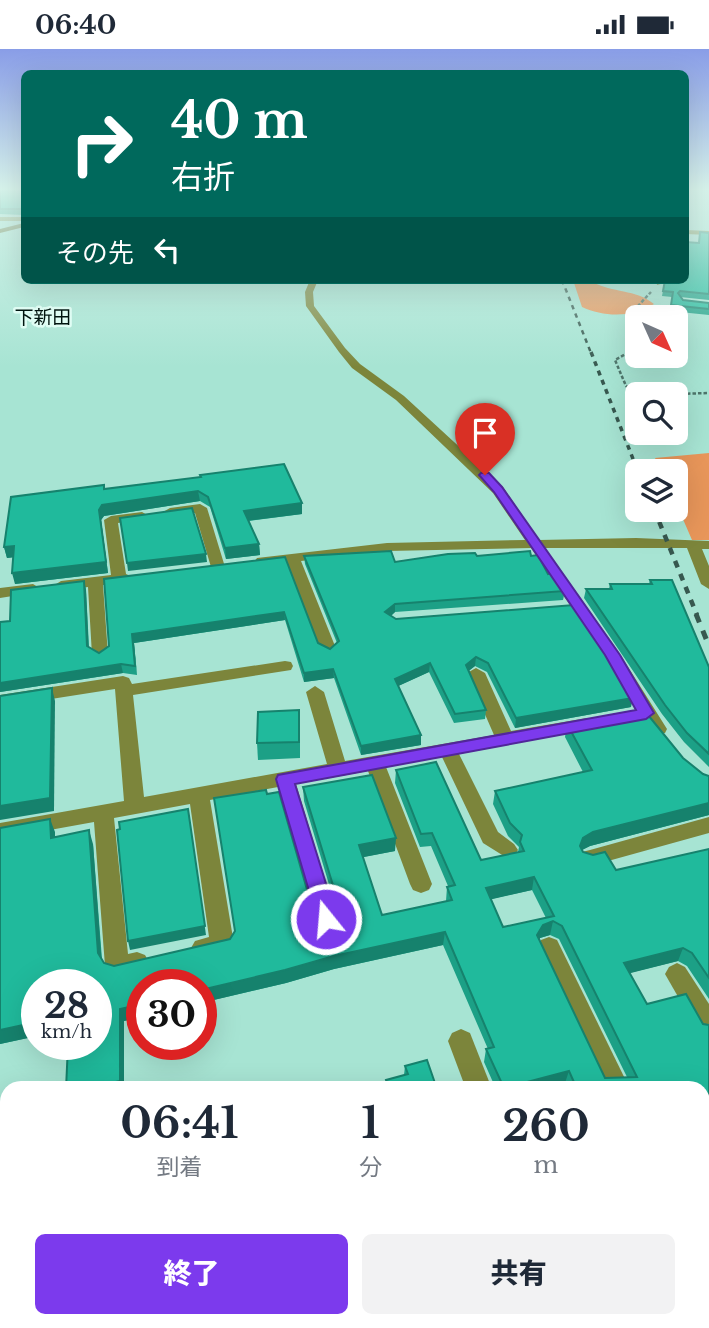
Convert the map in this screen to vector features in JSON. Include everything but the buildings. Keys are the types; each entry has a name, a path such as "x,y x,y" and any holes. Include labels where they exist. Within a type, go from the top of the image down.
{"street":[{"path":"312,284 309,292 310,306 356,366 400,398 485,475 537,545 572,607 612,655 646,713 667,740"},
{"path":"118,579 111,520 200,508 224,566 387,547 636,542 709,545"},
{"path":"693,545 709,584"},
{"path":"292,557 329,651"},
{"path":"0,593 144,576"},
{"path":"95,582 100,655"},
{"path":"124,691 285,666"},
{"path":"477,673 505,739"},
{"path":"0,701 123,682 135,806"},
{"path":"315,692 338,769"},
{"path":"0,831 646,713"},
{"path":"448,750 490,837 507,850"},
{"path":"374,763 421,884"},
{"path":"285,779 326,919"},
{"path":"182,952 222,944 199,795"},
{"path":"103,812 117,966 156,958"},
{"path":"590,858 709,825"},
{"path":"548,947 613,1081"},
{"path":"677,974 709,1027"},
{"path":"461,1041 476,1081"}],"path":[{"path":"638,305 657,284"},
{"path":"625,354 615,360 625,384"},
{"path":"688,394 709,393"}],"shaded area":[{"path":"574,284 598,284 640,296 654,304 625,305 625,314 582,307"},
{"path":"709,453 709,540 692,540 684,522 688,522 688,459 655,458"}],"railway":[{"path":"564,284 591,353"},
{"path":"591,352 633,459"},
{"path":"659,522 697,615"},
{"path":"696,614 709,646"}],"district":[{"name":"下新田","path":"43,317"}],"route":[{"path":"326,919 285,779 646,713 612,655 537,545 485,475"}]}
